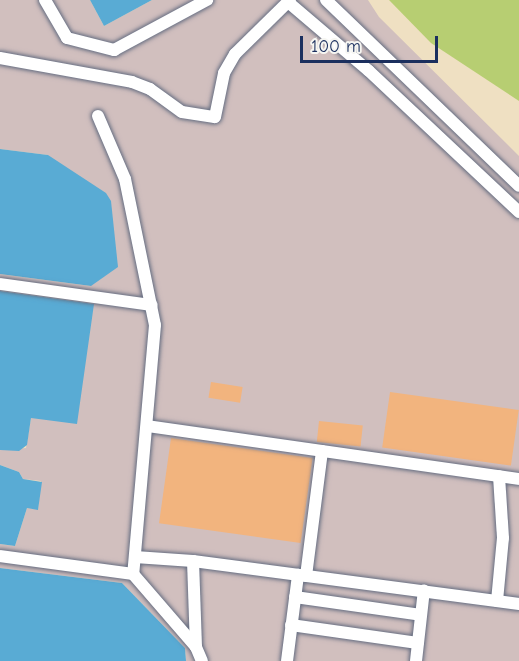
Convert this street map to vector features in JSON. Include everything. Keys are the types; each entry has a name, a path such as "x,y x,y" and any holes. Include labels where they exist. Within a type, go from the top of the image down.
{"street":[{"path":"45,0 67,38 114,50 207,0"},
{"path":"326,0 519,186"},
{"path":"0,58 132,82 150,89 182,112 215,117 224,73 235,54 289,1 369,71 519,212"},
{"path":"98,116 122,167 155,325 133,574"},
{"path":"0,284 152,305"},
{"path":"147,426 519,479"},
{"path":"287,661 295,597 302,575 322,451"},
{"path":"497,601 503,538 500,476"},
{"path":"0,556 133,574 196,647 202,661"},
{"path":"135,557 192,561 519,604"},
{"path":"192,561 196,647"},
{"path":"416,661 423,590"},
{"path":"295,597 421,615"},
{"path":"291,626 418,643"}],"shaded area":[{"path":"0,0 90,0 104,26 152,0 368,0 379,17 519,156 519,661 186,661 185,648 122,583 0,568 0,544 15,546 27,508 38,509 41,481 23,479 19,472 0,465 0,450 26,448 31,418 93,304 0,291 0,274 91,286 48,155 0,149"}],"green space":[{"path":"389,0 519,0 519,101 431,43"}],"water":[{"path":"90,0 152,0 104,26"},
{"path":"0,149 48,155 106,193 111,201 118,267 91,286 0,274"},
{"path":"0,291 94,304 77,424 31,418 27,445 19,451 0,450"},
{"path":"0,465 19,472 23,479 42,482 38,510 27,508 15,546 0,544"},
{"path":"0,568 122,583 185,648 186,661 0,661"}],"building":[{"path":"211,382 243,387 240,403 208,398"},
{"path":"390,392 519,410 511,466 382,447"},
{"path":"319,421 363,426 361,446 317,442"},
{"path":"171,438 313,458 301,543 159,523"}]}
